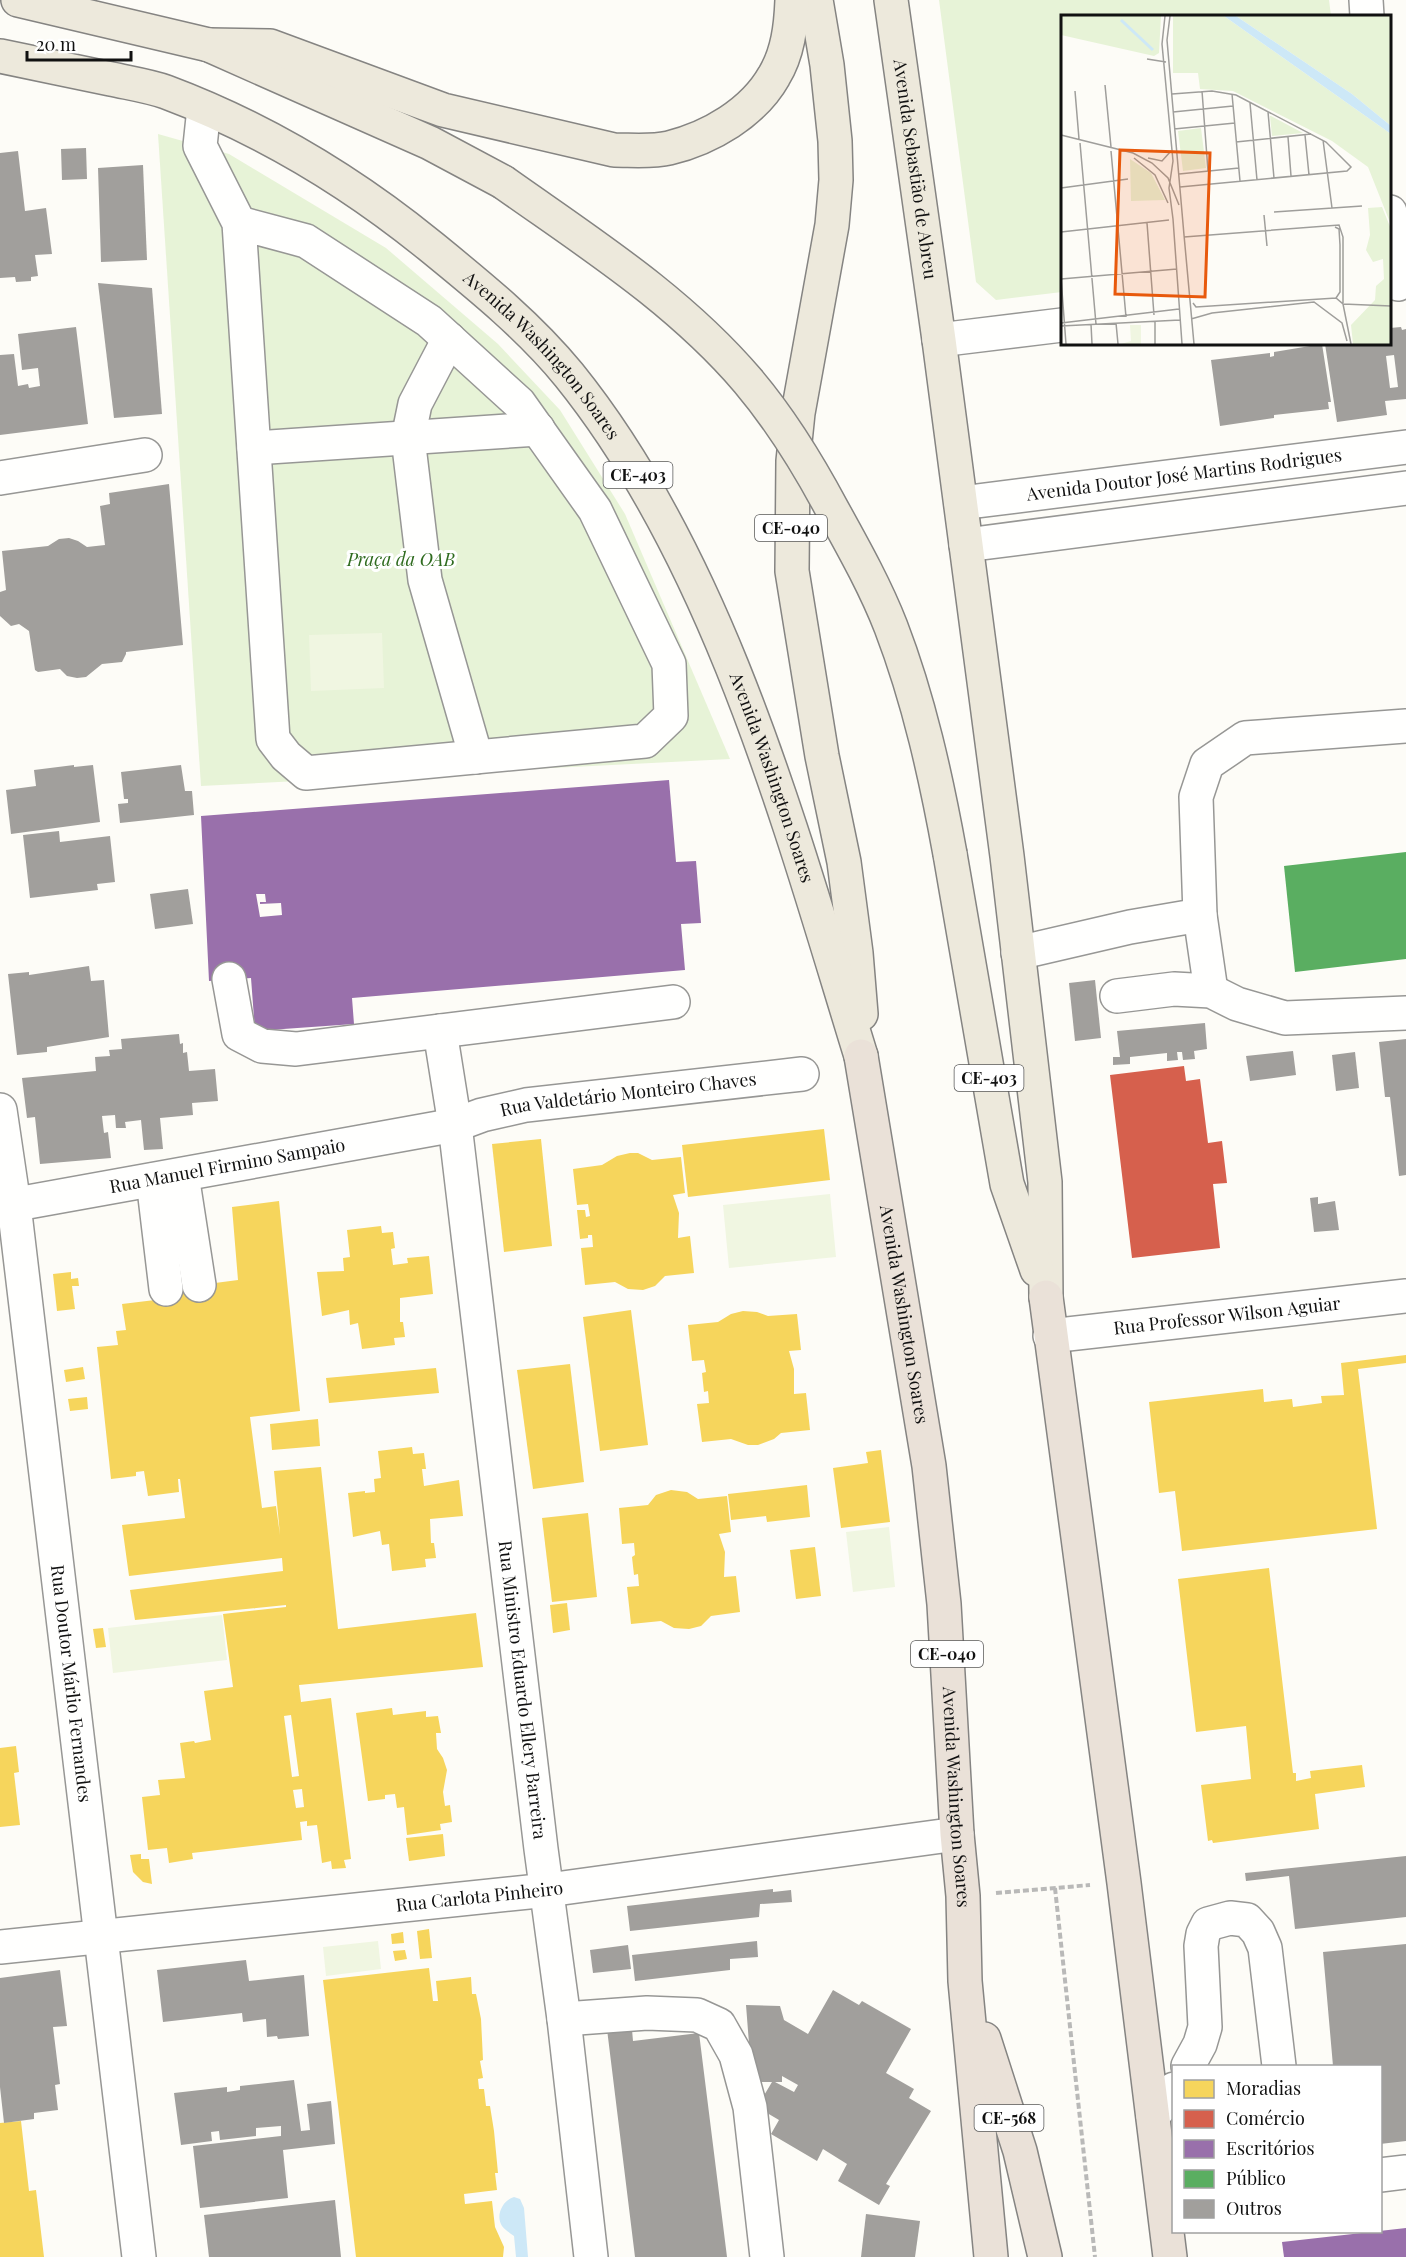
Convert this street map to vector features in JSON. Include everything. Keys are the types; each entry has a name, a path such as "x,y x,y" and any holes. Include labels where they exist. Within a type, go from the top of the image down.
{"highway":[{"name":"Avenida Washington Soares","path":"861,1056 928,1466 944,1604 957,1834 963,1896 965,1980 991,2257"},
{"path":"1046,1298 1124,1882 1170,2257"},
{"name":"CE-568","path":"965,1980 1020,2151 1045,2257"}],"main road":[{"name":"CE-403","path":"18,0 209,45 430,143 502,182 635,274 747,380 772,411 811,469 857,553 891,627 925,736 950,854 1007,1184 1046,1298"},
{"path":"209,45 270,46 444,110 614,150 642,151 669,148 705,135 735,118 755,102 774,76 784,53 791,28 792,0"},
{"name":"Avenida Washington Soares","path":"816,0 835,141 836,180 832,225 798,413 793,461 792,571 822,756 844,862 861,992 861,1056"},
{"name":"Avenida Sebastião de Abreu","path":"891,0 939,340"},
{"name":"Avenida Washington Soares","path":"0,56 162,91 236,121 293,150 385,209 502,306 566,372 624,450 680,552 722,645 762,747 794,840 861,1056"},
{"path":"939,340 1018,953 1045,1182 1046,1298"}],"street":[{"path":"1366,0 1367,15"},
{"path":"204,108 200,146 239,223 273,740 286,756 306,773 645,741 671,716 669,664 595,510 519,403 429,321 306,241 239,223"},
{"path":"1391,228 1398,284"},
{"path":"939,340 1061,325"},
{"path":"449,339 415,404 408,438 425,580 476,757"},
{"path":"254,448 538,429"},
{"name":"Avenida Doutor José Martins Rodrigues","path":"961,503 1406,447"},
{"path":"0,478 145,455"},
{"path":"966,545 1406,488"},
{"path":"1211,992 1200,915 1196,797 1207,764 1245,738 1406,726"},
{"path":"1018,953 1130,927 1200,915"},
{"path":"229,979 239,1034 262,1046 296,1049 673,1002"},
{"path":"1117,996 1174,989 1211,992 1237,1004 1285,1018 1406,1013"},
{"name":"Rua Ministro Eduardo Ellery Barreira","path":"440,1031 455,1125 591,2257"},
{"name":"Rua Valdetário Monteiro Chaves","path":"455,1125 482,1115 526,1105 802,1074"},
{"name":"Rua Doutor Márlio Fernandes","path":"0,1110 7,1206 139,2257"},
{"name":"Rua Manuel Firmino Sampaio","path":"7,1206 455,1125"},
{"path":"167,1177 198,1285"},
{"path":"166,1289 167,1177"},
{"name":"Rua Professor Wilson Aguiar","path":"1050,1336 1406,1296"},
{"name":"Rua Carlota Pinheiro","path":"0,1947 548,1890 957,1834"},
{"path":"1189,2065 1200,2044 1205,2027 1201,1946 1203,1934 1208,1924 1230,1918 1247,1920 1258,1932 1265,1948 1279,2065"},
{"path":"564,2019 647,2013 698,2015 718,2025 736,2055 750,2107 767,2257"},
{"path":"1153,2116 1172,2090"},
{"path":"1382,2175 1406,2172"}],"path":[{"path":"963,1896 1124,1882"},
{"path":"1055,1888 1095,2257"}],"green space":[{"path":"939,0 1329,0 1331,15 1061,15 1061,292 996,300 976,282"},
{"name":"Praça da OAB","path":"158,134 229,154 386,248 498,344 560,410 625,514 730,759 201,786"},
{"path":"382,633 384,688 311,691 309,635"},
{"path":"830,1194 836,1257 729,1268 723,1205"},
{"path":"889,1527 895,1587 853,1592 846,1532"},
{"path":"222,1615 227,1660 113,1673 108,1628"},
{"path":"378,1941 381,1969 326,1976 323,1947"}],"water":[{"path":"514,2197 520,2199 524,2208 528,2257 516,2257 514,2236 500,2222 501,2208 506,2201"}],"building: Moradias":[{"path":"824,1129 830,1180 688,1197 682,1145"},
{"path":"541,1139 552,1246 504,1252 492,1144"},
{"path":"638,1153 652,1160 681,1157 685,1193 673,1195 679,1213 678,1238 690,1236 694,1273 665,1276 655,1286 643,1290 628,1289 615,1282 585,1285 581,1248 593,1247 592,1235 580,1239 577,1210 585,1210 586,1217 590,1216 588,1204 577,1205 573,1169 602,1165 617,1156"},
{"path":"279,1201 300,1411 250,1417 262,1508 276,1506 280,1535 274,1471 321,1467 338,1629 476,1613 483,1667 299,1685 301,1702 331,1698 351,1859 344,1860 346,1868 332,1869 331,1861 322,1863 317,1825 307,1826 307,1821 300,1822 302,1840 192,1853 193,1859 169,1863 167,1848 148,1850 142,1797 160,1795 158,1780 185,1778 180,1743 211,1740 204,1691 233,1687 223,1614 286,1607 286,1605 135,1620 130,1590 283,1571 282,1558 129,1576 122,1525 185,1518 180,1479 178,1479 179,1492 148,1496 144,1471 136,1472 136,1476 111,1479 97,1347 118,1345 116,1331 126,1330 122,1304 155,1300 154,1291 238,1280 232,1207","holes":["291,1715 299,1776 292,1777 284,1716","302,1789 304,1807 296,1808 293,1790"]},
{"path":"381,1226 382,1233 393,1232 395,1248 391,1249 393,1265 408,1263 407,1258 429,1256 433,1294 400,1298 400,1322 403,1322 405,1337 394,1338 395,1345 362,1349 358,1323 350,1325 349,1310 322,1316 317,1272 344,1271 343,1258 350,1257 347,1230"},
{"path":"71,1272 71,1279 78,1278 79,1286 72,1286 75,1309 57,1311 53,1274"},
{"path":"631,1310 648,1445 600,1451 583,1317"},
{"path":"743,1311 768,1316 797,1314 801,1350 789,1351 794,1369 794,1394 806,1393 810,1430 781,1433 774,1439 758,1445 748,1445 731,1439 702,1442 697,1404 709,1403 708,1391 704,1392 702,1373 706,1372 704,1360 692,1361 688,1325 718,1322 731,1314"},
{"path":"1406,1355 1406,1363 1358,1369 1377,1529 1182,1551 1175,1491 1159,1493 1149,1402 1263,1389 1264,1402 1292,1399 1293,1407 1322,1403 1321,1396 1344,1395 1341,1363"},
{"path":"570,1364 584,1482 533,1489 517,1370"},
{"path":"83,1367 85,1379 66,1382 64,1370"},
{"path":"436,1368 439,1393 329,1403 326,1378"},
{"path":"87,1397 88,1409 70,1411 68,1399"},
{"path":"318,1419 320,1446 272,1450 270,1424"},
{"path":"412,1447 413,1454 424,1453 426,1469 422,1469 424,1486 459,1480 463,1516 430,1519 431,1543 434,1543 436,1558 425,1559 426,1567 392,1571 389,1544 382,1545 380,1531 353,1537 348,1493 375,1492 374,1479 381,1478 378,1451"},
{"path":"881,1450 890,1522 841,1528 833,1468 868,1463 866,1452"},
{"path":"807,1485 810,1517 767,1522 766,1516 731,1520 728,1494"},
{"path":"671,1490 687,1492 698,1499 727,1496 731,1532 719,1534 725,1552 724,1577 736,1576 740,1612 711,1616 701,1626 689,1629 674,1628 661,1621 631,1624 627,1587 639,1586 638,1574 634,1575 632,1557 635,1555 634,1543 622,1544 619,1508 648,1505 656,1495"},
{"path":"588,1513 597,1597 552,1602 542,1518"},
{"path":"815,1547 821,1596 796,1599 790,1550"},
{"path":"1269,1568 1293,1773 1296,1773 1296,1781 1311,1778 1310,1771 1362,1765 1365,1787 1315,1794 1319,1829 1213,1843 1212,1840 1208,1841 1201,1785 1251,1779 1246,1726 1196,1732 1178,1579"},
{"path":"567,1603 570,1630 553,1633 550,1605"},
{"path":"103,1628 106,1647 96,1648 93,1629"},
{"path":"392,1708 393,1715 426,1711 426,1717 438,1716 441,1733 436,1733 437,1749 447,1770 443,1792 445,1806 450,1805 452,1822 440,1824 441,1830 407,1835 404,1807 397,1808 395,1794 385,1795 385,1799 368,1801 356,1713"},
{"path":"16,1746 19,1772 14,1773 20,1825 0,1827 0,1748"},
{"path":"443,1834 445,1856 409,1861 406,1838"},
{"path":"141,1854 141,1859 149,1859 152,1884 143,1882 133,1872 130,1855"},
{"path":"429,1929 432,1958 420,1959 417,1931"},
{"path":"403,1932 404,1943 392,1944 391,1934"},
{"path":"405,1950 407,1959 395,1961 393,1951"},
{"path":"429,1968 433,2001 438,2001 436,1981 471,1977 472,1994 476,1994 481,2019 483,2060 480,2061 483,2078 478,2079 479,2089 484,2089 486,2106 490,2106 498,2173 495,2173 497,2190 464,2194 465,2204 492,2201 495,2227 504,2247 503,2257 356,2257 323,1980"},
{"path":"21,2121 29,2191 36,2190 44,2257 0,2257 0,2123"}],"building: Comércio":[{"path":"1184,1066 1186,1081 1200,1079 1208,1143 1222,1141 1227,1183 1213,1184 1220,1248 1132,1258 1110,1075"}],"building: Escritórios":[{"path":"669,780 676,862 696,861 701,923 681,924 685,970 352,998 354,1024 255,1031 251,978 209,981 201,816","holes":["256,894 265,894 266,902 260,902 260,904 281,903 282,915 260,917"]},
{"path":"1406,2228 1406,2257 1284,2257 1282,2242 1362,2233 1382,2233 1382,2231"}],"building: Público":[{"path":"1406,852 1406,959 1295,972 1284,866"}],"building: Outros":[{"path":"86,148 87,179 62,180 61,149"},
{"path":"18,151 25,211 46,208 52,254 35,255 38,276 31,277 31,281 16,282 15,277 0,278 0,153"},
{"path":"143,165 147,260 101,262 98,168"},
{"path":"98,283 152,288 162,414 114,418"},
{"path":"76,327 88,424 0,435 0,355 14,354 18,386 28,384 29,388 40,386 38,368 22,370 18,334"},
{"path":"1391,328 1406,329 1406,399 1385,401 1387,415 1337,422 1325,345 1391,345","holes":["1394,355 1398,387 1390,388 1386,356"]},
{"path":"1322,345 1331,402 1328,402 1329,409 1274,415 1274,418 1220,426 1211,360 1270,353 1270,357 1274,356 1274,352"},
{"path":"169,484 183,645 126,652 122,662 102,664 86,677 67,676 60,669 38,672 35,670 29,631 19,624 11,626 0,616 0,592 6,590 2,551 48,546 59,539 69,538 87,547 105,545 100,506 110,504 109,493"},
{"path":"74,765 74,767 93,765 100,822 11,834 6,790 36,786 34,770"},
{"path":"181,765 185,791 192,791 194,815 120,823 118,804 128,803 128,799 124,799 121,772"},
{"path":"59,831 60,842 110,836 115,882 97,884 98,890 30,898 23,835"},
{"path":"188,889 193,924 155,929 150,894"},
{"path":"89,966 91,981 104,980 109,1037 47,1047 47,1052 17,1055 8,974 29,972 29,975"},
{"path":"1095,980 1101,1038 1075,1041 1069,983"},
{"path":"1205,1023 1207,1049 1194,1051 1195,1059 1183,1060 1182,1052 1177,1052 1178,1060 1167,1061 1167,1053 1130,1057 1130,1064 1113,1065 1113,1057 1120,1057 1117,1031"},
{"path":"179,1034 180,1044 183,1043 183,1053 187,1052 189,1071 215,1069 218,1101 192,1103 193,1115 160,1118 163,1149 144,1150 141,1120 125,1122 126,1128 116,1128 115,1115 102,1116 104,1133 108,1132 111,1158 40,1164 35,1117 27,1118 22,1078 96,1071 95,1057 110,1056 109,1050 122,1049 121,1039"},
{"path":"1406,1039 1406,1175 1399,1176 1390,1097 1385,1097 1379,1042"},
{"path":"1293,1051 1296,1075 1250,1081 1246,1056"},
{"path":"1355,1052 1359,1088 1336,1091 1332,1055"},
{"path":"1318,1197 1318,1204 1335,1201 1339,1230 1314,1232 1310,1198"},
{"path":"1406,1856 1406,1917 1295,1929 1289,1876 1246,1881 1245,1873"},
{"path":"773,1889 773,1892 791,1890 792,1902 760,1904 759,1917 630,1931 627,1906"},
{"path":"757,1941 758,1957 730,1959 730,1970 635,1981 632,1955"},
{"path":"1406,1944 1406,2141 1382,2144 1382,2065 1333,2065 1323,1952"},
{"path":"628,1945 631,1969 593,1973 590,1950"},
{"path":"246,1960 249,1981 304,1975 309,2036 278,2039 277,2036 267,2037 266,2019 243,2022 242,2013 163,2022 157,1970"},
{"path":"60,1970 67,2026 53,2027 60,2084 55,2085 58,2110 34,2113 34,2119 4,2123 0,2087 0,1978"},
{"path":"833,1990 859,2005 862,2001 911,2029 886,2073 914,2089 909,2098 931,2111 886,2184 890,2186 879,2205 838,2181 847,2164 823,2149 817,2161 771,2134 779,2120 757,2107 772,2082 752,2082 746,2005 780,2006 784,2020 808,2034","holes":["782,2076 798,2085 794,2092 775,2082 782,2082"]},
{"path":"631,2018 633,2041 699,2033 727,2257 635,2257 606,2021"},
{"path":"294,2080 301,2131 310,2130 307,2104 331,2101 335,2144 283,2150 288,2198 200,2208 193,2146 281,2136 281,2126 256,2128 256,2136 220,2140 219,2131 211,2132 212,2141 181,2145 174,2093 227,2087 227,2092 240,2090 240,2086"},
{"path":"335,2200 341,2257 209,2257 204,2215"},
{"path":"866,2214 920,2221 915,2257 861,2257"}]}
